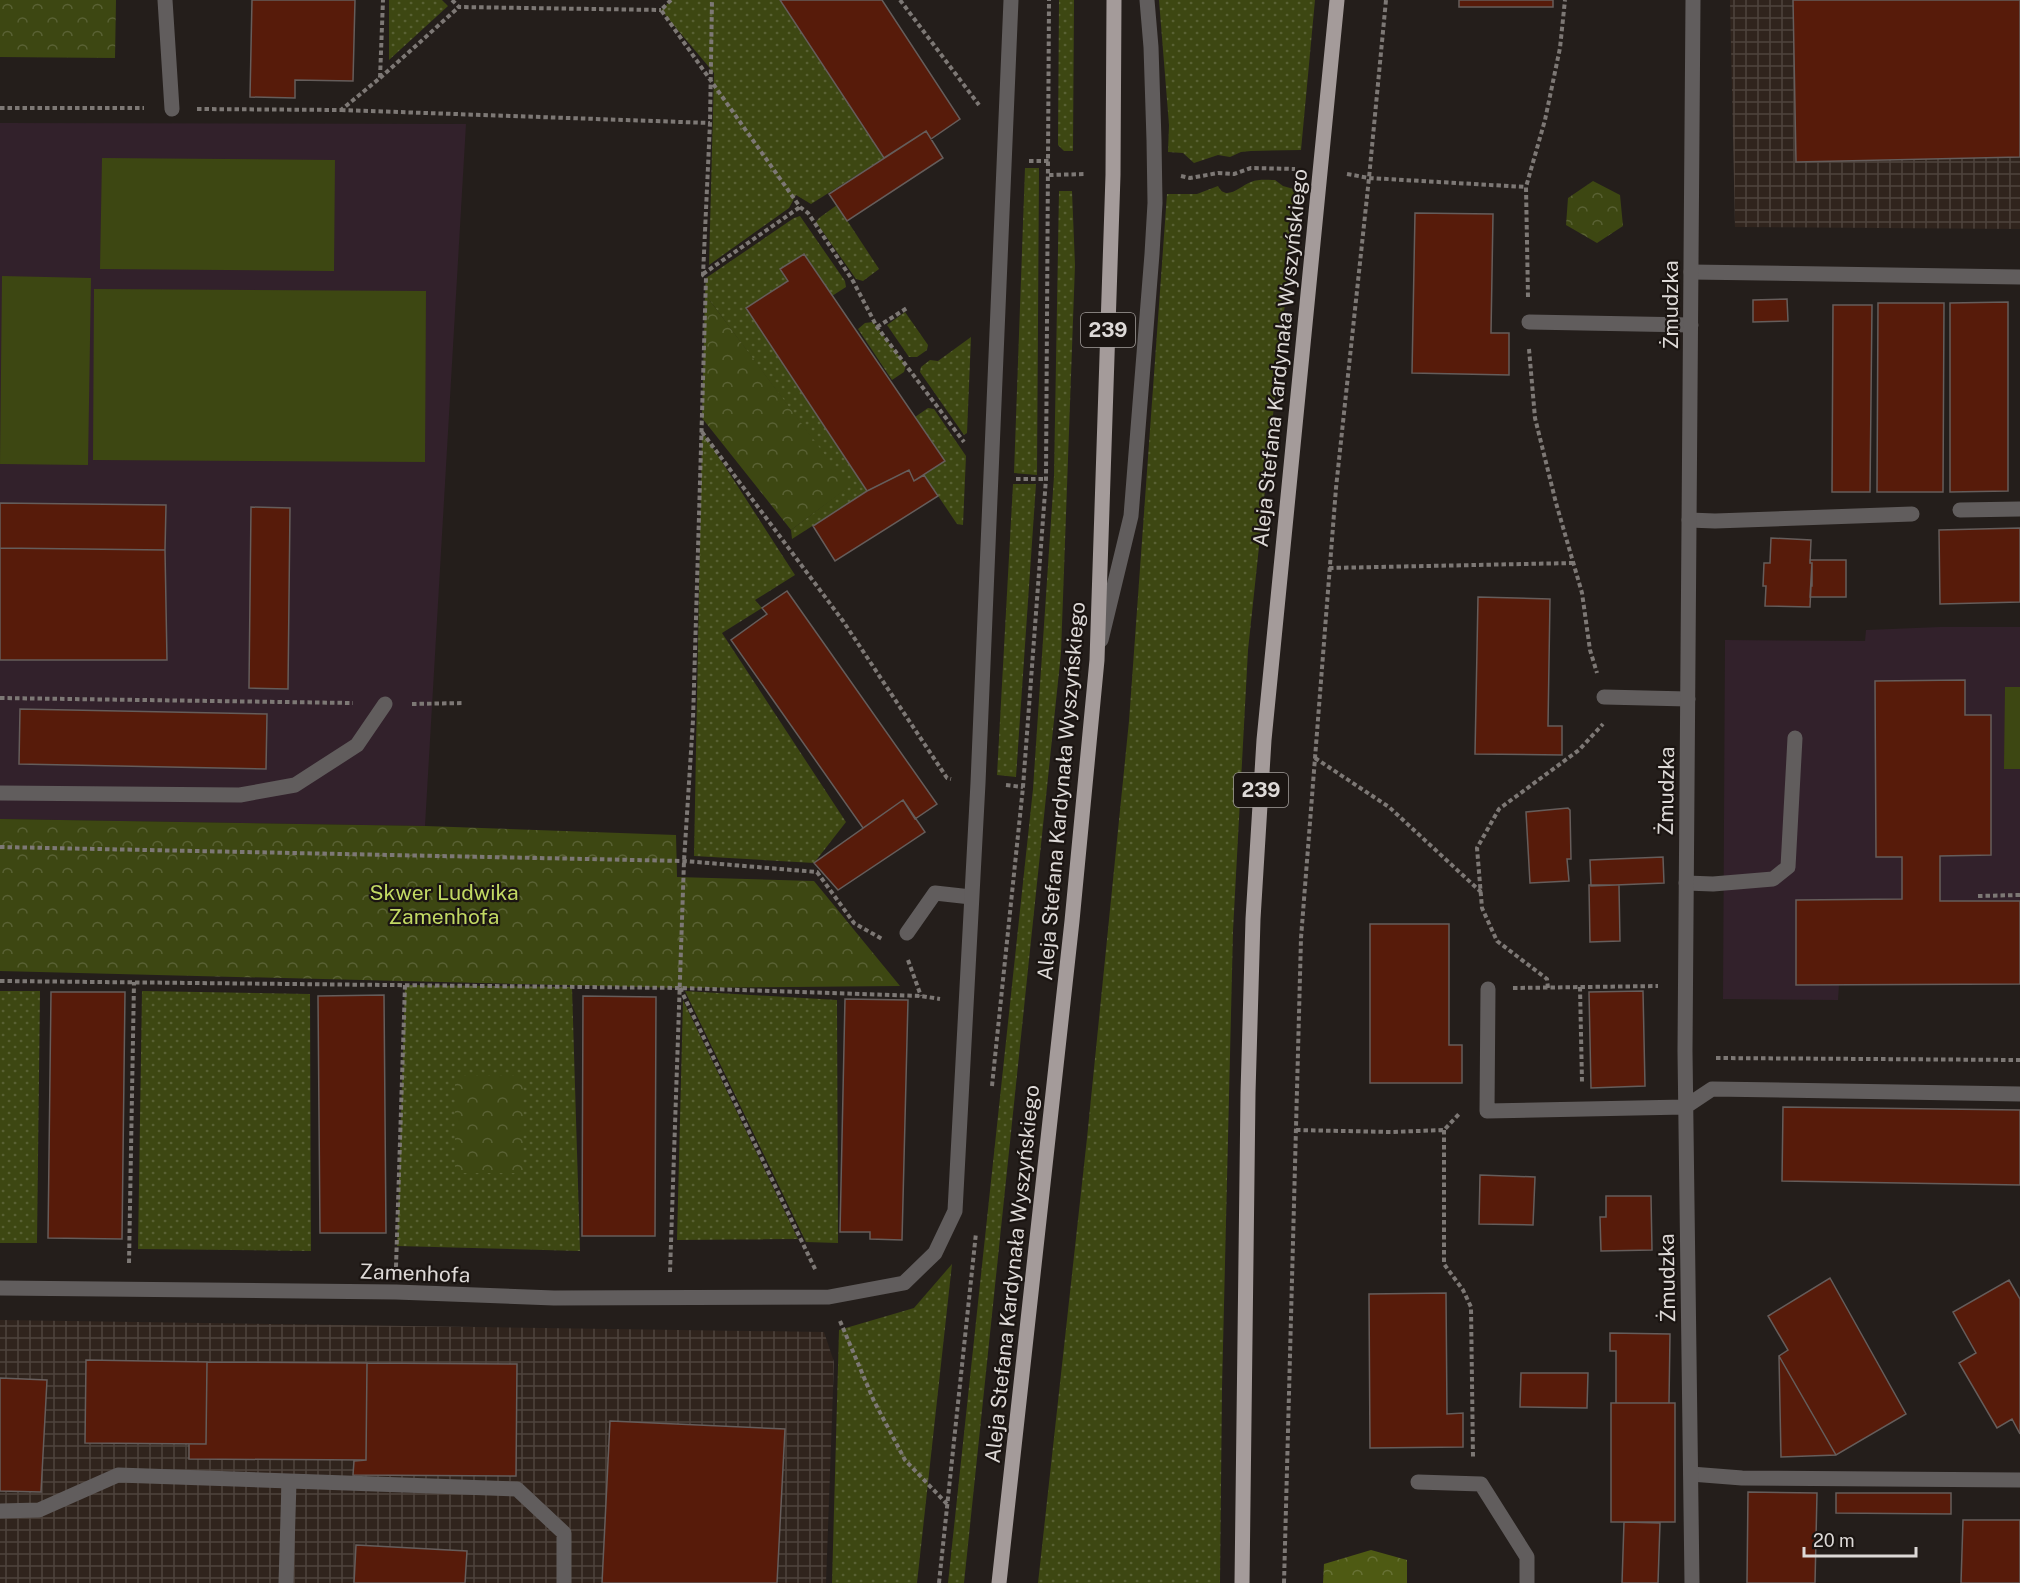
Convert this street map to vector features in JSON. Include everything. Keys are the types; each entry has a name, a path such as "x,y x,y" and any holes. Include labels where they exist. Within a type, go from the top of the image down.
{"main road":[{"name":"Aleja Stefana Kardynała Wyszyńskiego","path":"999,1583 1071,932 1097,660 1113,186 1114,0"},
{"name":"Aleja Stefana Kardynała Wyszyńskiego","path":"1242,1583 1248,1093 1253,919 1264,740 1337,0"}],"street":[{"path":"165,0 172,109"},
{"name":"Zamenhofa","path":"0,1288 396,1292 554,1298 829,1297 904,1283 935,1253 955,1211 978,783 1011,0"},
{"path":"1097,660 1131,516 1151,266 1155,193 1151,47 1147,0"},
{"name":"Żmudzka","path":"1692,1583 1685,1107 1693,0"},
{"path":"1691,272 2020,277"},
{"path":"1529,322 1691,325"},
{"path":"1960,510 2020,509"},
{"path":"1689,520 1912,514"},
{"path":"1604,697 1688,699"},
{"path":"0,793 240,795 295,785 357,745 386,704"},
{"path":"1686,883 1713,884 1773,879 1788,867 1795,738"},
{"path":"908,933 934,893 971,897"},
{"path":"1488,989 1487,1111 1685,1107 1712,1089 2020,1094"},
{"path":"1691,1474 1742,1478 2020,1480"},
{"path":"0,1511 39,1510 118,1475 517,1489 564,1533 564,1583"},
{"path":"286,1583 289,1482"},
{"path":"1418,1482 1481,1484 1527,1557 1527,1583"}],"path":[{"path":"380,78 383,0"},
{"path":"452,0 459,7"},
{"path":"341,110 459,7 662,10 671,0"},
{"path":"669,1298 684,861 693,720 712,0"},
{"path":"900,0 1006,141 1025,161 1049,161"},
{"path":"991,1093 1023,787 1046,479 1049,0"},
{"path":"1284,1583 1301,938 1337,476 1386,0"},
{"path":"1548,988 1547,979 1497,941 1482,908 1477,848 1499,809 1579,750 1603,726 1604,697 1590,650 1582,592 1556,503 1535,418 1529,322 1526,187 1545,120 1560,48 1565,0"},
{"path":"662,10 800,207 808,213 852,281 877,327 992,478 1046,479"},
{"path":"0,108 341,110 710,123"},
{"path":"1179,176 1234,174 1251,168 1298,169"},
{"path":"1339,173 1369,178 1526,187"},
{"path":"1049,175 1074,174"},
{"path":"703,275 800,207"},
{"path":"877,327 907,308"},
{"path":"702,431 843,621 947,778 1023,787"},
{"path":"1329,568 1573,563"},
{"path":"0,698 386,704 464,703"},
{"path":"1315,758 1389,807 1481,892"},
{"path":"0,847 684,861 817,872 854,922 884,941"},
{"path":"1978,896 2020,895"},
{"path":"905,954 921,996"},
{"path":"0,981 680,988 921,996 940,998 940,1010"},
{"path":"128,1289 134,982"},
{"path":"396,1292 405,985"},
{"path":"1580,987 1582,1083"},
{"path":"680,988 829,1297 874,1401 905,1460 947,1504"},
{"path":"1716,1058 2020,1060"},
{"path":"1444,1130 1444,1264 1463,1290 1471,1307 1473,1484"},
{"path":"939,1583 977,1222"}],"shaded area":[{"path":"1730,0 2020,0 2020,229 1735,227"},
{"path":"0,123 466,124 425,826 0,819"},
{"path":"2020,627 2020,984 1839,985 1838,1000 1723,999 1725,640 1865,641 1866,630"},
{"path":"0,1320 824,1332 834,1362 826,1583 0,1583"}],"green space":[{"path":"0,0 116,0 115,58 0,57"},
{"path":"389,0 442,0 448,6 389,60"},
{"path":"671,0 780,0 884,158 811,204 796,195 789,208 709,265 714,73 661,10"},
{"path":"1059,0 1074,0 1073,151 1064,151 1058,145"},
{"path":"1159,0 1315,0 1301,150 1241,152 1230,157 1218,155 1194,163 1183,153 1168,152 1169,125"},
{"path":"102,158 335,160 334,271 100,269"},
{"path":"1025,168 1039,168 1037,475 1014,473"},
{"path":"1275,180 1283,186 1297,190 1248,650 1233,931 1222,1388 1220,1583 1038,1583 1087,1138 1129,721 1167,194 1197,194 1218,186 1221,191 1229,193 1254,181"},
{"path":"1593,181 1620,195 1623,226 1597,243 1566,225 1568,198"},
{"path":"1059,191 1072,191 1075,265 1061,653 964,1583 948,1583 1033,789 1054,476"},
{"path":"837,205 879,269 863,281 856,279 816,222"},
{"path":"800,216 845,281 846,287 832,296 804,254 781,269 788,281 746,308 867,491 792,539 791,530 848,487 705,294 706,278"},
{"path":"2,276 91,278 88,465 0,464"},
{"path":"94,289 426,291 425,462 93,460"},
{"path":"705,294 849,487 791,530 702,418"},
{"path":"905,312 928,345 927,350 917,357 909,357 887,325"},
{"path":"873,322 906,365 904,372 892,380 858,329 865,323"},
{"path":"971,337 967,433 964,435 920,372 921,367 930,360 938,361"},
{"path":"928,408 934,409 966,456 963,525 957,524 924,475 945,461 915,417"},
{"path":"702,431 795,575 755,600 762,608 722,633 846,822 814,863 694,856"},
{"path":"1013,484 1036,484 1016,777 997,775"},
{"path":"2005,687 2020,687 2020,769 2004,769"},
{"name":"Skwer Ludwika Zamenhofa","path":"0,819 425,826 676,835 677,877 814,881 900,986 680,988 0,971"},
{"path":"405,985 572,987 580,1251 397,1246"},
{"path":"0,991 40,991 37,1243 0,1243"},
{"path":"142,991 310,994 311,1251 138,1249"},
{"path":"685,991 837,1000 838,1243 806,1242"},
{"path":"683,1000 798,1239 677,1240"},
{"path":"455,1076 523,1076 523,1173 455,1173"},
{"path":"952,1264 917,1583 832,1583 839,1330 914,1308"},
{"path":"1371,1550 1407,1560 1407,1583 1323,1583 1324,1564"}],"building":[{"path":"252,0 355,0 353,81 295,80 295,98 250,97"},
{"path":"780,0 882,0 960,119 931,139 926,131 884,158"},
{"path":"1459,0 1553,0 1553,7 1459,7"},
{"path":"1793,0 2020,0 2020,157 1796,162"},
{"path":"926,131 943,158 847,221 829,194"},
{"path":"1415,213 1493,214 1491,333 1509,333 1509,375 1412,373"},
{"path":"804,254 945,461 914,481 909,470 867,491 746,308 788,281 780,269"},
{"path":"1787,299 1788,321 1753,322 1753,300"},
{"path":"2008,302 2008,491 1950,492 1950,303"},
{"path":"1878,303 1944,303 1943,492 1877,492"},
{"path":"1833,305 1872,305 1870,492 1832,492"},
{"path":"909,470 914,481 924,475 938,496 835,561 813,526 867,491"},
{"path":"0,503 166,505 165,550 0,548"},
{"path":"251,507 290,508 288,689 249,688"},
{"path":"2020,528 2020,602 1940,604 1939,530"},
{"path":"1771,538 1811,540 1810,607 1765,606 1764,563 1770,563"},
{"path":"0,548 165,550 167,660 0,660"},
{"path":"1810,560 1846,560 1846,597 1810,597 1812,563"},
{"path":"787,591 937,804 915,819 903,800 863,828 731,640 767,614 762,608"},
{"path":"1478,597 1550,599 1548,726 1562,726 1562,755 1475,754"},
{"path":"1965,680 1965,715 1991,715 1991,855 1940,856 1940,901 2020,901 2020,984 1796,985 1796,900 1902,899 1902,857 1876,857 1875,681"},
{"path":"20,709 267,714 266,769 19,764"},
{"path":"903,800 925,832 838,890 814,863"},
{"path":"1568,808 1570,810 1571,859 1567,859 1569,881 1530,883 1526,812"},
{"path":"1663,857 1664,883 1591,886 1590,860"},
{"path":"1589,885 1619,885 1620,941 1590,942"},
{"path":"1370,924 1449,924 1449,1045 1462,1045 1462,1083 1370,1083"},
{"path":"1643,991 1645,1086 1591,1088 1589,992"},
{"path":"51,992 125,992 122,1239 48,1238"},
{"path":"384,995 386,1233 320,1233 318,996"},
{"path":"583,996 656,997 655,1236 582,1236"},
{"path":"845,999 908,1000 902,1240 870,1239 870,1232 840,1232"},
{"path":"1783,1107 2020,1110 2020,1185 1782,1181"},
{"path":"1480,1175 1535,1177 1533,1225 1479,1224"},
{"path":"1606,1196 1651,1196 1652,1250 1601,1251 1600,1217 1606,1217"},
{"path":"1830,1278 1906,1414 1836,1455 1779,1356 1788,1350 1768,1316"},
{"path":"2009,1280 2020,1299 2020,1434 2012,1419 1997,1428 1959,1363 1976,1353 1953,1312"},
{"path":"1446,1293 1447,1414 1463,1413 1463,1447 1370,1448 1369,1294"},
{"path":"1610,1333 1670,1334 1669,1403 1616,1403 1616,1351 1610,1351"},
{"path":"1779,1356 1836,1455 1781,1457"},
{"path":"86,1360 207,1362 206,1444 85,1443"},
{"path":"207,1362 367,1363 366,1460 189,1459 189,1444 206,1444"},
{"path":"367,1363 517,1364 516,1476 353,1475 354,1461 366,1460"},
{"path":"1521,1373 1588,1373 1587,1408 1520,1407"},
{"path":"0,1378 47,1380 41,1492 0,1491"},
{"path":"1611,1403 1675,1403 1675,1522 1611,1522"},
{"path":"610,1421 785,1429 777,1583 602,1583"},
{"path":"1748,1492 1817,1493 1815,1583 1747,1583"},
{"path":"1836,1493 1951,1493 1951,1514 1836,1513"},
{"path":"1963,1520 2020,1520 2020,1583 1961,1583"},
{"path":"1624,1522 1660,1523 1658,1583 1622,1583"},
{"path":"356,1545 467,1551 465,1583 354,1583"}]}
